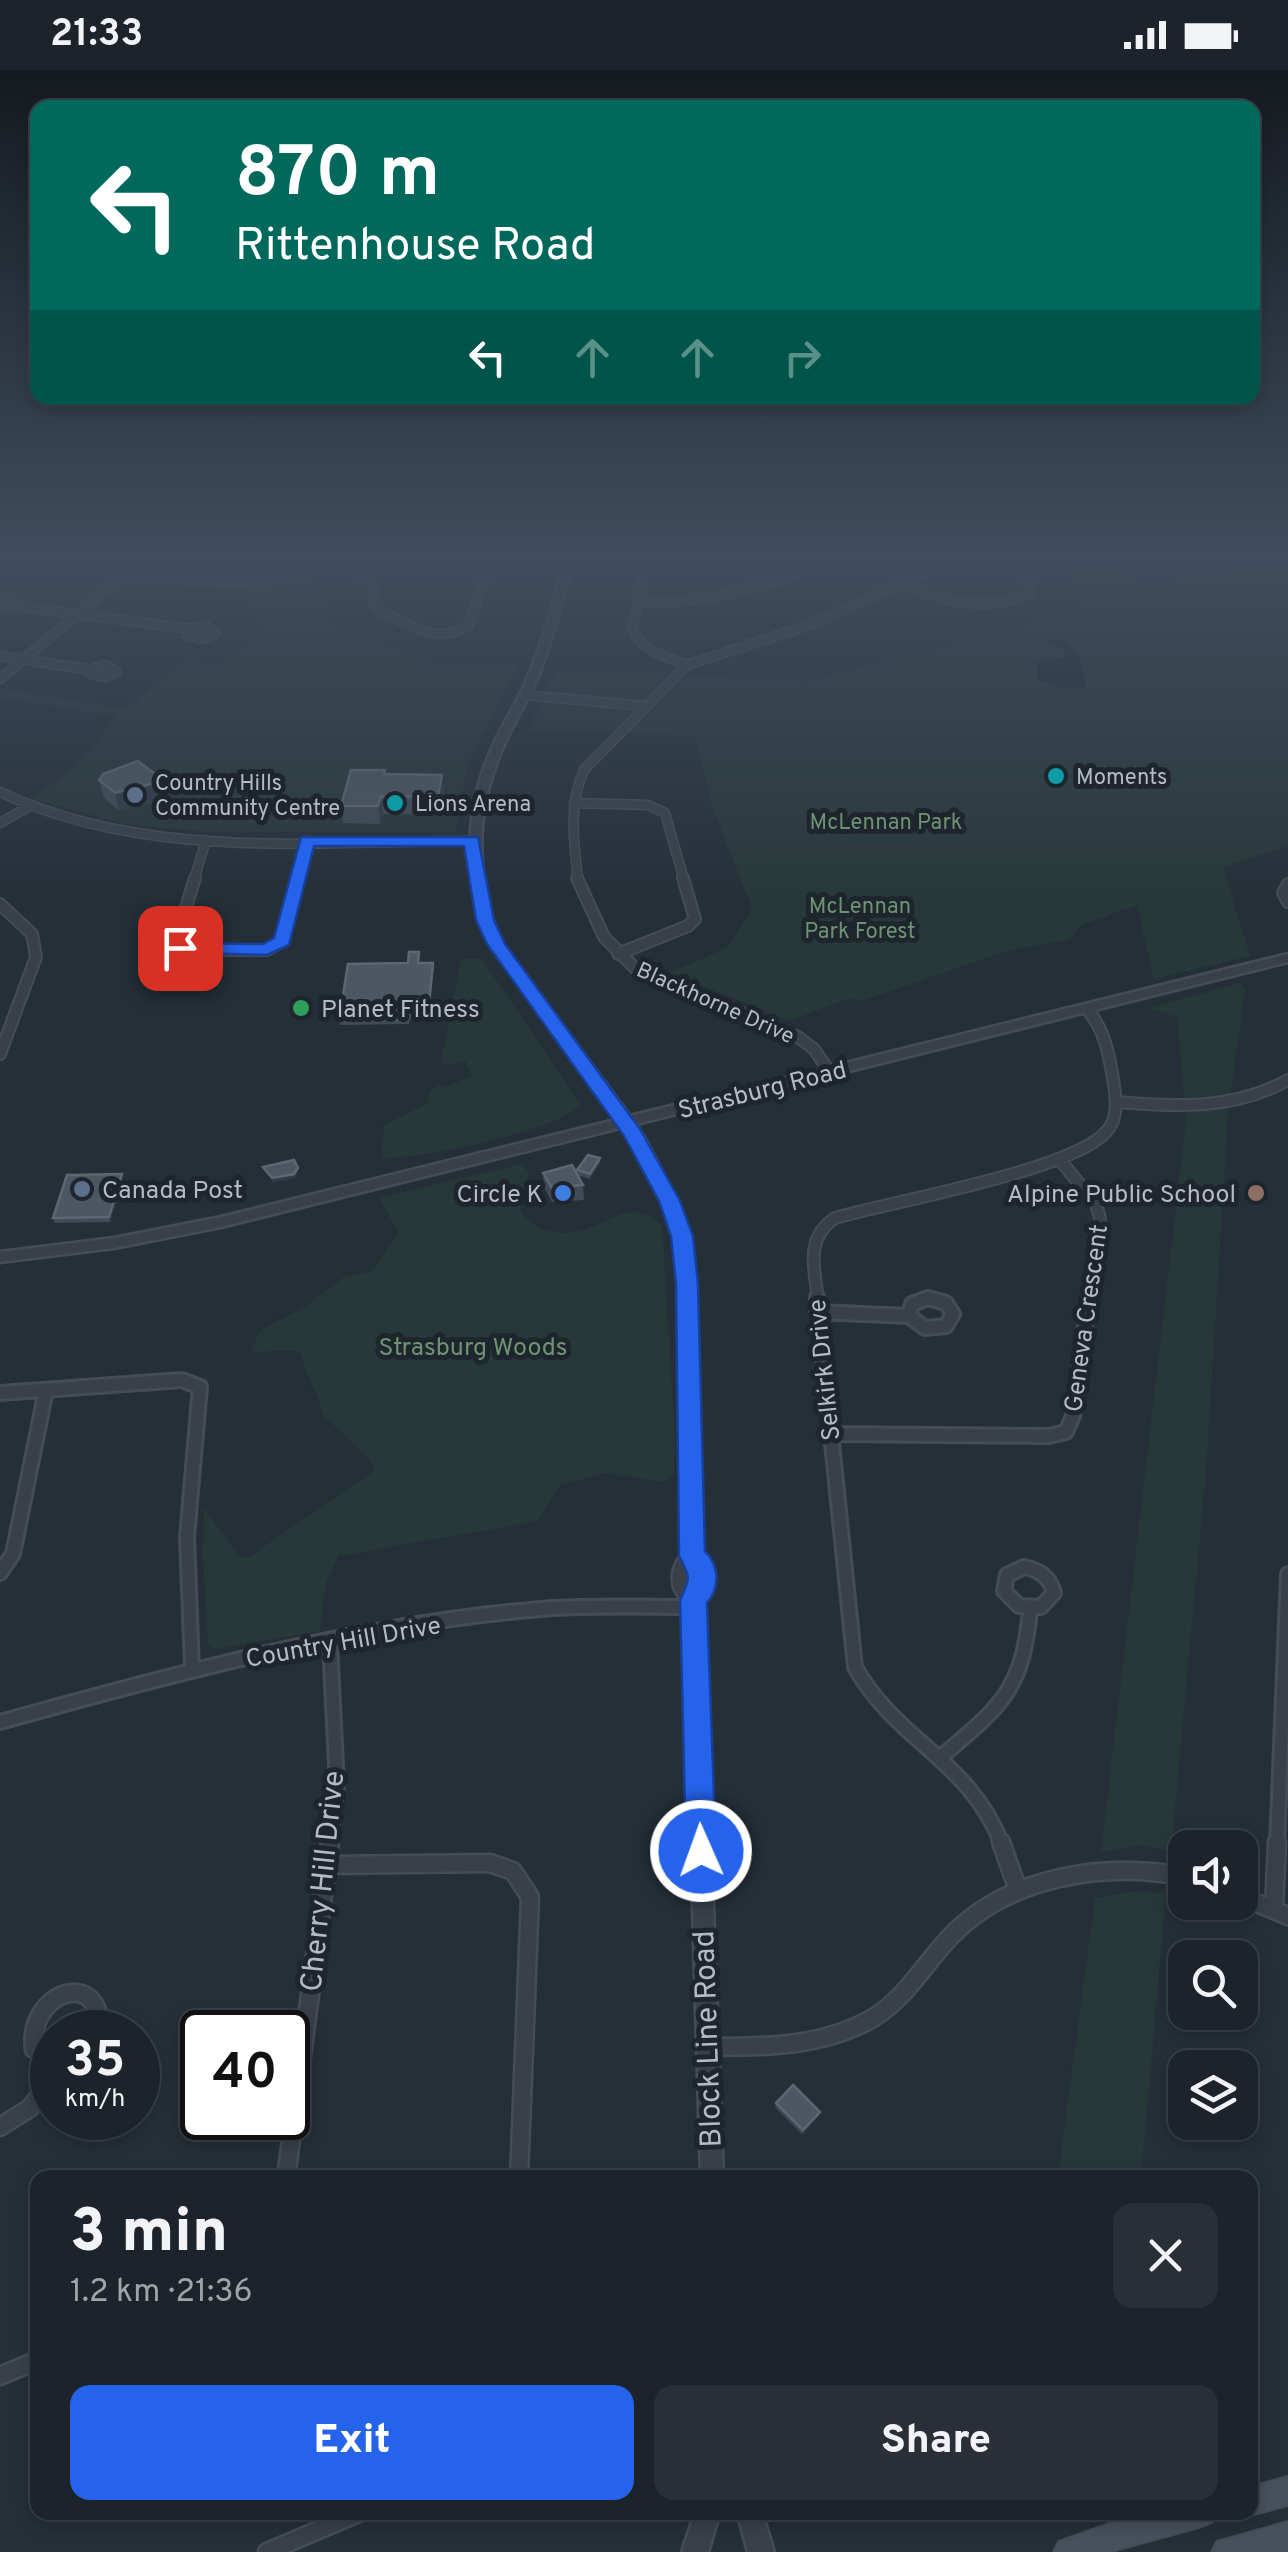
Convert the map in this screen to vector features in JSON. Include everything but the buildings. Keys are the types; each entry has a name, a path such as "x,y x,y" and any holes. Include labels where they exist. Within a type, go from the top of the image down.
{"main road":[{"path":"1258,2499 1288,2492"},
{"path":"1069,2552 1171,2520"},
{"path":"1227,2552 1288,2538"}],"street":[{"name":"Block Line Road","path":"534,672 489,766 472,841 474,870 485,920 496,944 626,1123 670,1201 684,1249 692,1556 682,1566 682,1589 693,1603 712,2170"},
{"name":"Blackhorne Drive","path":"680,672 584,770 574,802 572,854 578,884 598,927 618,954 635,968 798,1037 814,1049 829,1071"},
{"path":"523,698 640,709"},
{"path":"0,792 28,807 100,829 206,840 472,841"},
{"path":"574,802 648,805 665,813 695,920 618,954"},
{"path":"0,823 28,807"},
{"path":"206,840 176,939 180,948 267,950 282,941 307,840"},
{"path":"1288,884 1283,892 1288,902"},
{"path":"0,1054 36,957 32,934 2,908"},
{"name":"Strasburg Road","path":"0,1257 114,1243 201,1226 1288,958"},
{"path":"1087,1009 1107,1042 1116,1102 1208,1105 1249,1096 1288,1080"},
{"name":"Selkirk Drive","path":"1018,1890 992,1820 976,1792 942,1756 872,1699 855,1668 812,1245 823,1226 835,1218 1060,1160 1096,1143 1107,1132 1115,1118 1116,1102"},
{"name":"Geneva Crescent","path":"830,1434 1048,1436 1066,1432 1072,1416 1100,1228 1096,1204 1060,1160"},
{"path":"818,1312 909,1316"},
{"path":"0,1393 182,1380 200,1387 187,1537 192,1669"},
{"path":"0,1573 14,1554 46,1390"},
{"path":"1281,1912 1288,1574"},
{"name":"Country Hill Drive","path":"0,1722 192,1669 330,1643 518,1611 693,1603"},
{"path":"942,1756 1009,1698 1023,1663 1030,1609"},
{"name":"Cherry Hill Drive","path":"287,2170 336,1786 330,1643"},
{"path":"328,1865 490,1863 514,1871 530,1897 519,2170"},
{"path":"710,2047 805,2045 874,2017 896,2000 964,1924 993,1902 1018,1890 1137,1868 1168,1873"},
{"path":"43,2010 56,1996 84,1993 96,2001 99,2010"},
{"path":"0,2128 14,2122 30,2107"},
{"path":"0,2376 30,2363"},
{"path":"268,2552 342,2520"},
{"path":"696,2552 706,2520"},
{"path":"752,2520 761,2552"}],"green space":[{"path":"172,672 515,672 468,764 455,832 207,832 125,824 30,798 73,769 116,717 0,697 0,689 126,709"},
{"name":"McLennan Park","path":"556,672 806,681 844,672 1288,672 1288,846 1223,867 1250,956 1154,979 1137,905 1079,926 1070,940 1006,951 865,1000 845,999 790,1021 670,973 728,947 752,909 711,802 695,736 527,732"},
{"path":"481,958 581,1104 547,1124 518,1133 454,1149 381,1158 384,1125 426,1104 431,1090 472,1075 465,1061 447,1066 441,1062 461,959"},
{"path":"1241,983 1245,989 1228,1116 1206,1471 1173,1830 1168,1830 1168,1850 1140,1845 1101,1852 1186,1122 1177,1017 1148,1008"},
{"name":"Strasburg Woods","path":"522,1164 529,1173 520,1210 544,1229 575,1232 630,1213 651,1217 662,1226 674,1476 662,1482 605,1473 561,1485 538,1521 339,1556 326,1583 320,1631 212,1649 208,1644 203,1558 204,1507 239,1557 249,1557 375,1470 370,1460 325,1417 299,1352 251,1351 259,1331 306,1306 344,1277 372,1271 399,1233 379,1198"},
{"path":"1129,1892 1166,1893 1142,2170 1059,2170 1095,1898"}],"water":[{"path":"1037,672 1083,672 1085,687 1064,689 1037,679"}],"place":[{"name":"Moments","path":"1056,776"},
{"name":"Country Hills Community Centre","path":"135,795"},
{"name":"Lions Arena","path":"395,803"},
{"name":"Planet Fitness","path":"301,1008"},
{"name":"Canada Post","path":"82,1189"},
{"name":"Circle K","path":"563,1193"},
{"name":"Alpine Public School","path":"1256,1193"}],"route":[{"path":"180,948 267,950 282,941 307,840 472,841 485,920 496,944 633,1134 656,1171 682,1236 687,1284 692,1556 702,1566 703,1589 693,1600 701,1851"}],"park label":[{"name":"McLennan Park Forest","path":"860,918"}]}
